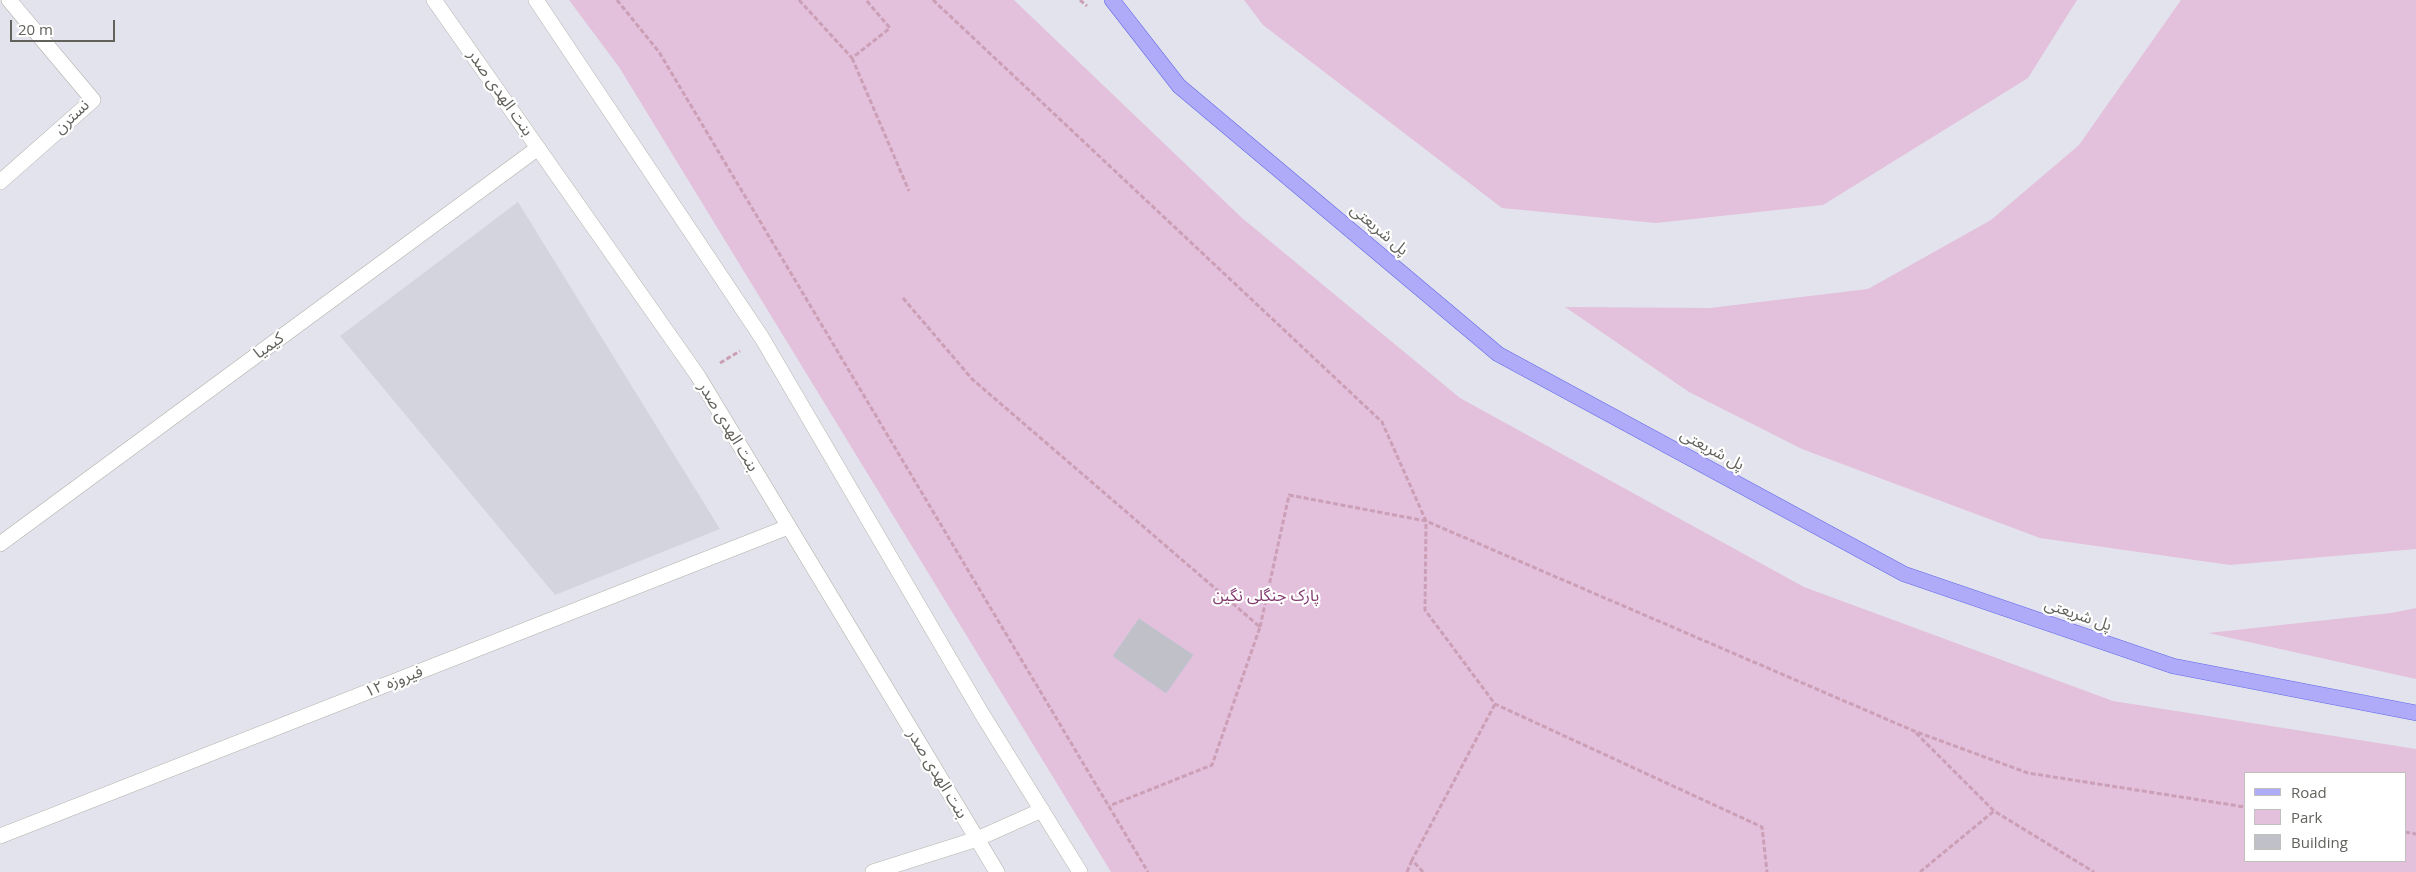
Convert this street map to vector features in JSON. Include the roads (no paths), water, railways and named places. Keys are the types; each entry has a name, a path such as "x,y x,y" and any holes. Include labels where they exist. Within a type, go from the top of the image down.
{"main road":[{"name":"پل شریعتی","path":"1112,0 1179,86 1498,354 1904,574 2173,666 2416,713"}],"street":[{"name":"نسترن","path":"0,182 93,100 9,0"},
{"name":"بنت الهدی صدر","path":"434,0 698,376 996,872"},
{"path":"536,0 762,338 982,714 1080,872"},
{"name":"کیمیا","path":"0,544 538,148"},
{"name":"فیروزه ۱۲","path":"0,836 788,527"},
{"path":"873,872 977,839 1042,810"}],"park label":[{"name":"پارک جنگلی نگین","path":"1266,596"}]}
